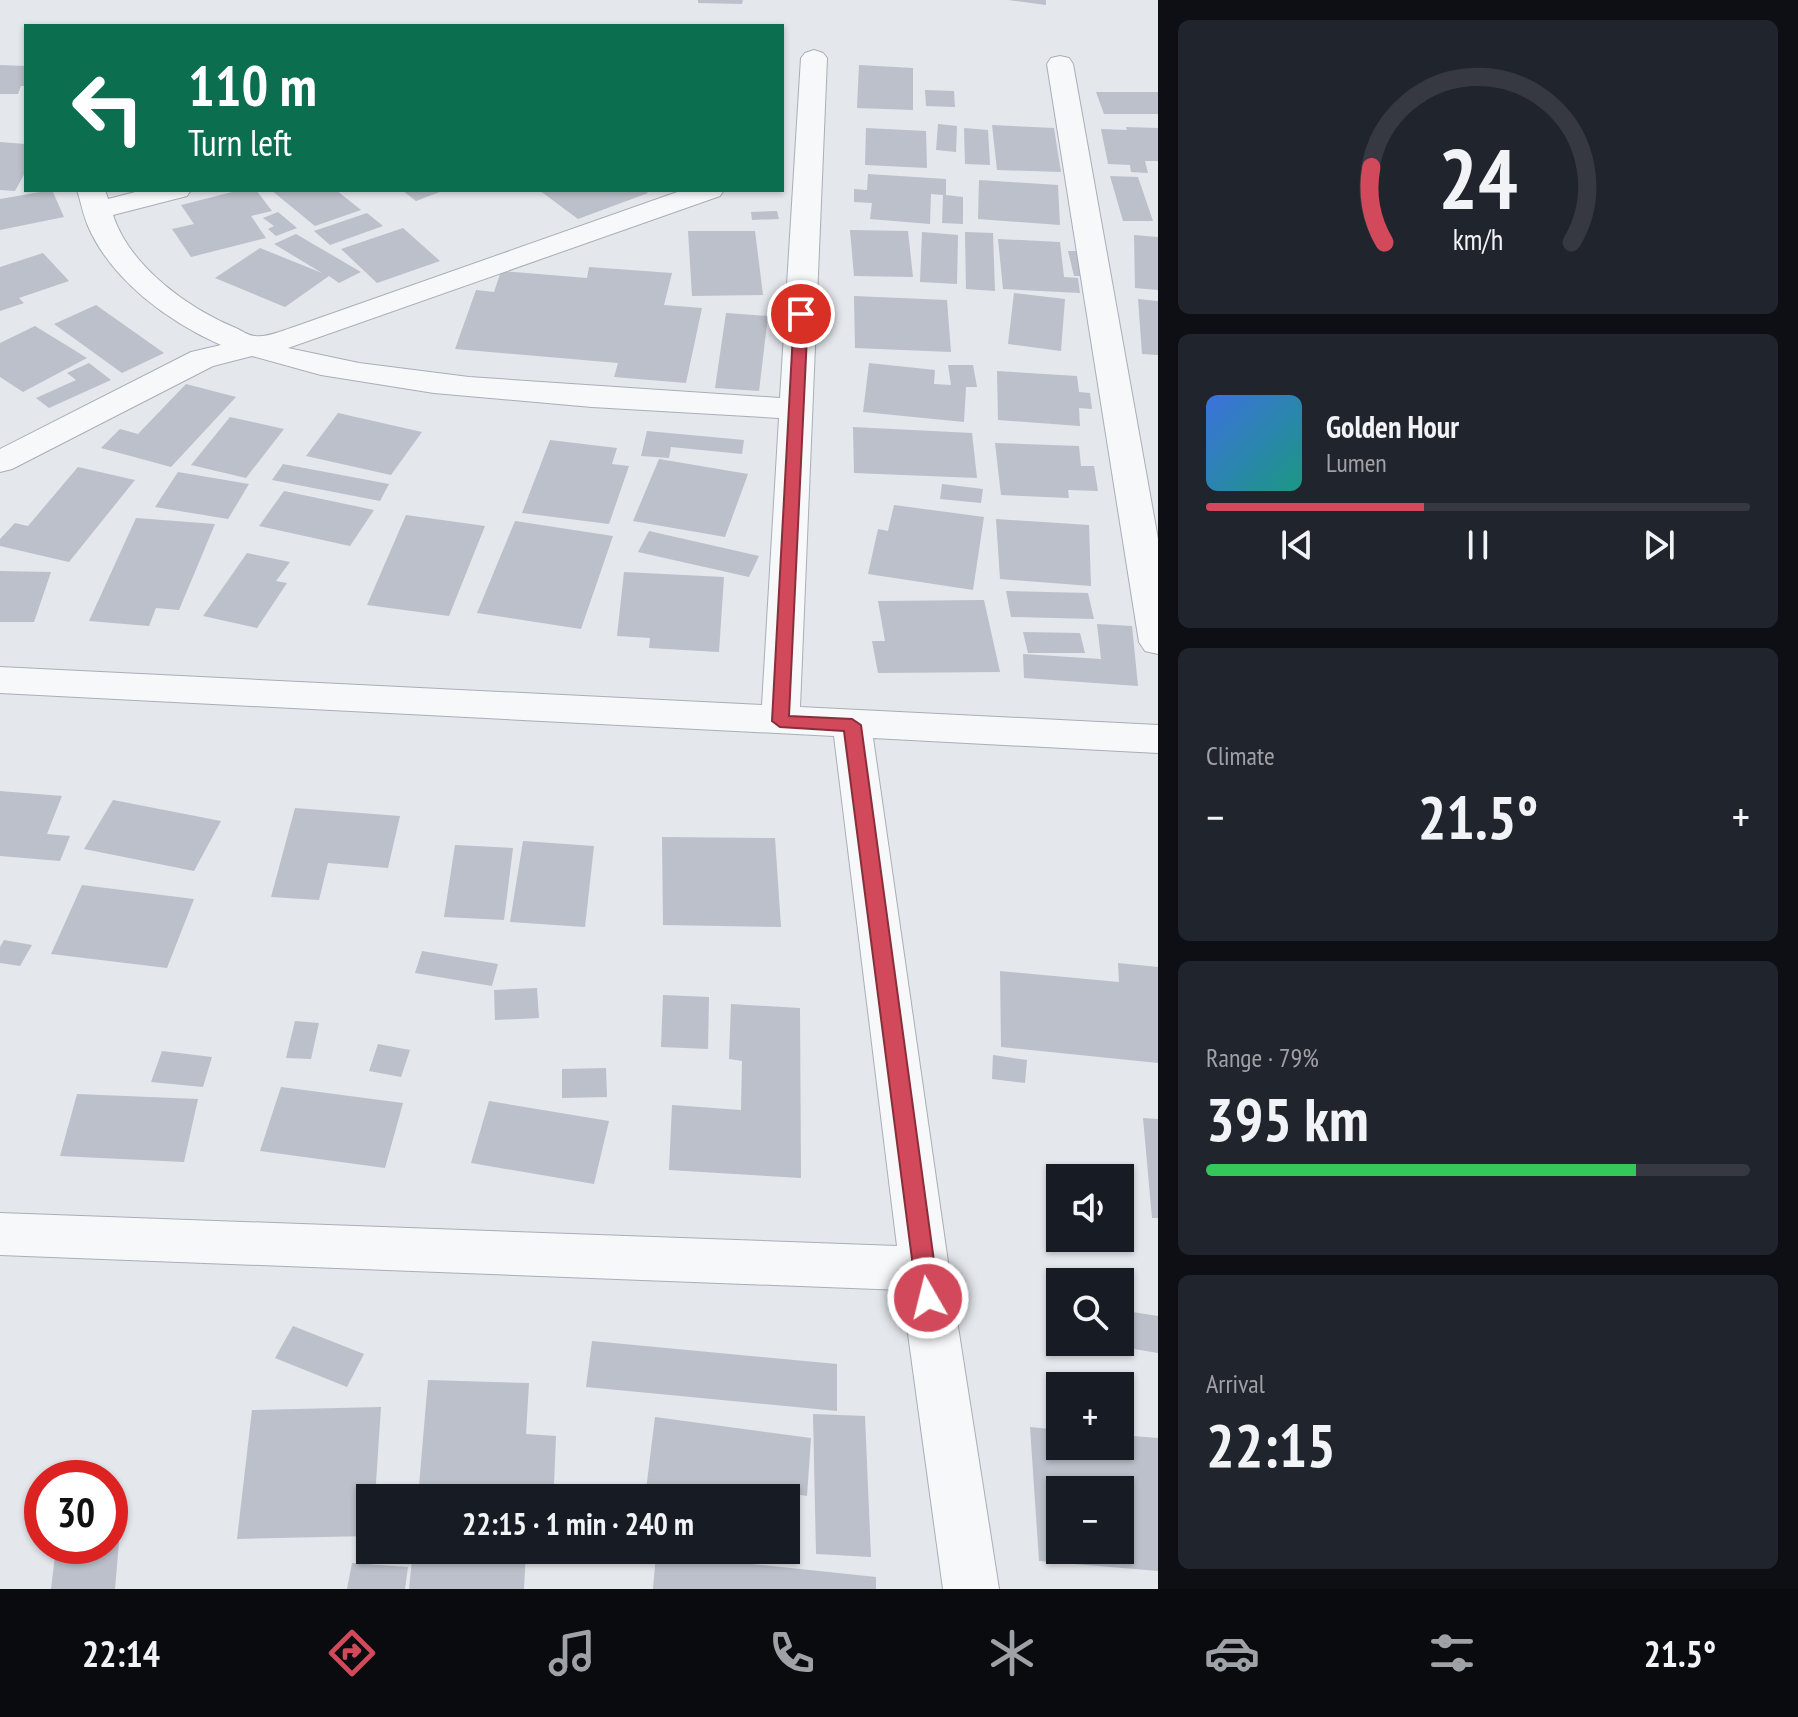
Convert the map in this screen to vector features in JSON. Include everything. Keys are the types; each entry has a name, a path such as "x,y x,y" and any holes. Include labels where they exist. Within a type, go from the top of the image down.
{"street":[{"path":"780,721 796,409 796,160 814,58"},
{"path":"1060,64 1158,642"},
{"path":"160,192 94,200 103,227 131,266 184,313 252,347 334,369 415,381 576,398 796,409"},
{"path":"0,462 202,359 301,335 704,192"},
{"path":"0,680 1158,739"},
{"path":"852,725 924,1269 971,1589"},
{"path":"0,1234 924,1269"}],"building":[{"path":"698,0 743,0 742,4 698,3"},
{"path":"1008,0 1046,0 1046,5"},
{"path":"0,65 24,66 24,86 18,94 0,94"},
{"path":"859,65 913,68 913,110 857,108"},
{"path":"925,90 954,91 955,107 926,106"},
{"path":"1096,92 1158,92 1158,114 1104,114"},
{"path":"938,124 957,126 956,152 936,150"},
{"path":"992,125 1054,128 1061,172 997,170"},
{"path":"1126,127 1158,128 1158,161 1145,161 1148,173 1131,172 1130,165 1108,164 1101,129 1127,130"},
{"path":"866,128 926,131 927,168 865,165"},
{"path":"964,128 988,130 990,165 965,164"},
{"path":"0,142 24,144 24,175 15,191 0,190"},
{"path":"868,174 946,179 946,195 963,197 963,224 942,223 943,195 931,194 930,224 870,219 872,203 854,202 854,189 867,190"},
{"path":"1110,176 1138,177 1153,221 1123,221"},
{"path":"979,180 1058,185 1060,225 978,219"},
{"path":"53,192 64,217 0,230 0,199"},
{"path":"232,192 258,192 272,211 251,216 266,238 191,257 172,229 194,224 181,205"},
{"path":"273,192 338,192 361,210 315,226"},
{"path":"404,192 440,192 416,201"},
{"path":"542,192 648,193 578,219"},
{"path":"777,211 779,219 752,220 751,212"},
{"path":"278,212 297,228 276,236 268,229 274,226 263,218"},
{"path":"367,213 383,226 330,245 314,231"},
{"path":"403,228 440,261 377,283 341,249"},
{"path":"850,230 908,231 913,277 854,276"},
{"path":"688,231 755,231 763,295 692,296"},
{"path":"922,232 958,235 957,284 920,282"},
{"path":"965,232 993,233 995,291 966,289"},
{"path":"296,234 361,272 339,283 329,276 285,307 215,278 260,248 322,273 274,244"},
{"path":"1134,235 1158,237 1158,290 1135,288"},
{"path":"998,239 1060,242 1064,277 1078,278 1080,293 1003,289"},
{"path":"1068,251 1081,251 1087,276 1074,276"},
{"path":"43,253 69,281 19,298 24,303 0,311 0,267"},
{"path":"589,267 672,273 664,305 702,308 686,383 614,377 618,363 455,349 476,290 494,292 501,271 587,278"},
{"path":"1014,293 1065,299 1061,351 1008,344"},
{"path":"854,296 947,300 951,352 855,348"},
{"path":"1138,299 1158,301 1158,355 1142,354"},
{"path":"96,305 164,353 122,373 54,324"},
{"path":"726,313 768,316 759,391 715,388"},
{"path":"35,326 87,358 23,392 0,377 0,343"},
{"path":"89,363 111,380 49,408 36,398 76,380 67,373"},
{"path":"869,363 935,370 934,384 951,385 948,365 973,365 977,387 966,387 964,422 863,412"},
{"path":"997,371 1077,376 1079,392 1090,393 1092,409 1079,408 1080,426 998,420"},
{"path":"186,384 236,397 171,467 101,448 120,429 138,434"},
{"path":"338,413 422,432 391,475 306,456"},
{"path":"230,417 284,429 246,478 191,465"},
{"path":"853,427 972,433 977,478 854,473"},
{"path":"647,431 744,440 742,454 671,447 669,458 641,456"},
{"path":"550,440 617,448 612,464 629,466 609,524 522,513"},
{"path":"995,443 1079,446 1081,466 1094,466 1098,491 1068,490 1069,498 1001,495"},
{"path":"659,459 748,474 725,537 633,521"},
{"path":"283,464 389,484 380,501 272,480"},
{"path":"78,467 135,480 69,562 0,546 0,539 15,523 28,526"},
{"path":"178,472 249,484 228,519 155,507"},
{"path":"942,484 983,489 981,503 940,499"},
{"path":"284,491 374,510 350,546 259,526"},
{"path":"894,505 984,517 973,590 868,574 878,529 888,531"},
{"path":"406,515 485,526 449,616 367,605"},
{"path":"136,518 215,524 179,610 156,608 149,626 89,621"},
{"path":"996,519 1089,525 1091,586 1000,579"},
{"path":"515,521 613,536 581,629 477,613"},
{"path":"649,531 759,556 749,577 638,552"},
{"path":"247,553 290,562 276,581 287,583 257,628 203,616"},
{"path":"0,571 51,572 34,622 0,622"},
{"path":"624,572 724,577 719,652 649,648 650,638 617,636"},
{"path":"1006,591 1088,593 1094,619 1011,617"},
{"path":"984,600 1000,672 878,673 872,641 885,641 878,601"},
{"path":"1097,624 1132,626 1138,686 1024,678 1023,654 1101,659"},
{"path":"1023,632 1080,633 1085,653 1028,653"},
{"path":"0,791 62,796 47,834 70,836 60,861 0,856"},
{"path":"113,800 221,821 194,871 84,849"},
{"path":"295,808 400,816 388,868 328,863 319,900 271,897"},
{"path":"662,837 775,838 781,927 663,925"},
{"path":"523,841 594,846 585,927 510,922"},
{"path":"455,845 513,848 504,920 444,917"},
{"path":"82,885 194,899 167,968 51,954"},
{"path":"4,940 32,945 20,966 0,963 0,947"},
{"path":"422,951 498,964 492,986 415,973"},
{"path":"1118,963 1158,967 1158,1063 1001,1047 1000,971 1119,982"},
{"path":"537,988 539,1018 495,1020 494,990"},
{"path":"663,995 709,997 708,1049 661,1047"},
{"path":"731,1004 800,1008 801,1178 669,1170 672,1105 741,1110 742,1061 729,1059"},
{"path":"295,1021 319,1023 311,1059 286,1058"},
{"path":"378,1044 410,1050 401,1077 369,1071"},
{"path":"162,1051 212,1057 203,1087 151,1082"},
{"path":"993,1055 1027,1060 1025,1083 992,1079"},
{"path":"606,1068 607,1097 562,1098 562,1069"},
{"path":"281,1087 403,1103 385,1168 260,1151"},
{"path":"77,1094 198,1099 184,1162 60,1156"},
{"path":"489,1101 609,1121 594,1184 471,1163"},
{"path":"1143,1118 1158,1119 1158,1218 1152,1218"},
{"path":"1134,1312 1158,1316 1158,1353 1134,1349"},
{"path":"293,1326 364,1354 347,1387 275,1358"},
{"path":"592,1341 837,1364 837,1411 586,1387"},
{"path":"428,1380 529,1383 526,1434 556,1436 554,1484 419,1484"},
{"path":"381,1407 376,1484 356,1484 356,1536 237,1539 252,1410"},
{"path":"813,1414 865,1416 871,1557 816,1554"},
{"path":"655,1417 811,1438 807,1496 800,1495 800,1484 647,1484"},
{"path":"1030,1427 1046,1429 1046,1460 1134,1460 1134,1436 1158,1438 1158,1571 1075,1564 1134,1564 1134,1476 1046,1476 1046,1562 1039,1561"},
{"path":"352,1563 408,1567 405,1589 347,1589"},
{"path":"54,1564 117,1564 115,1589 51,1589"},
{"path":"412,1564 525,1564 524,1589 409,1589"},
{"path":"655,1564 752,1564 876,1577 876,1589 653,1589"}],"route":[{"path":"801,314 780,721 852,725 928,1298"}]}
